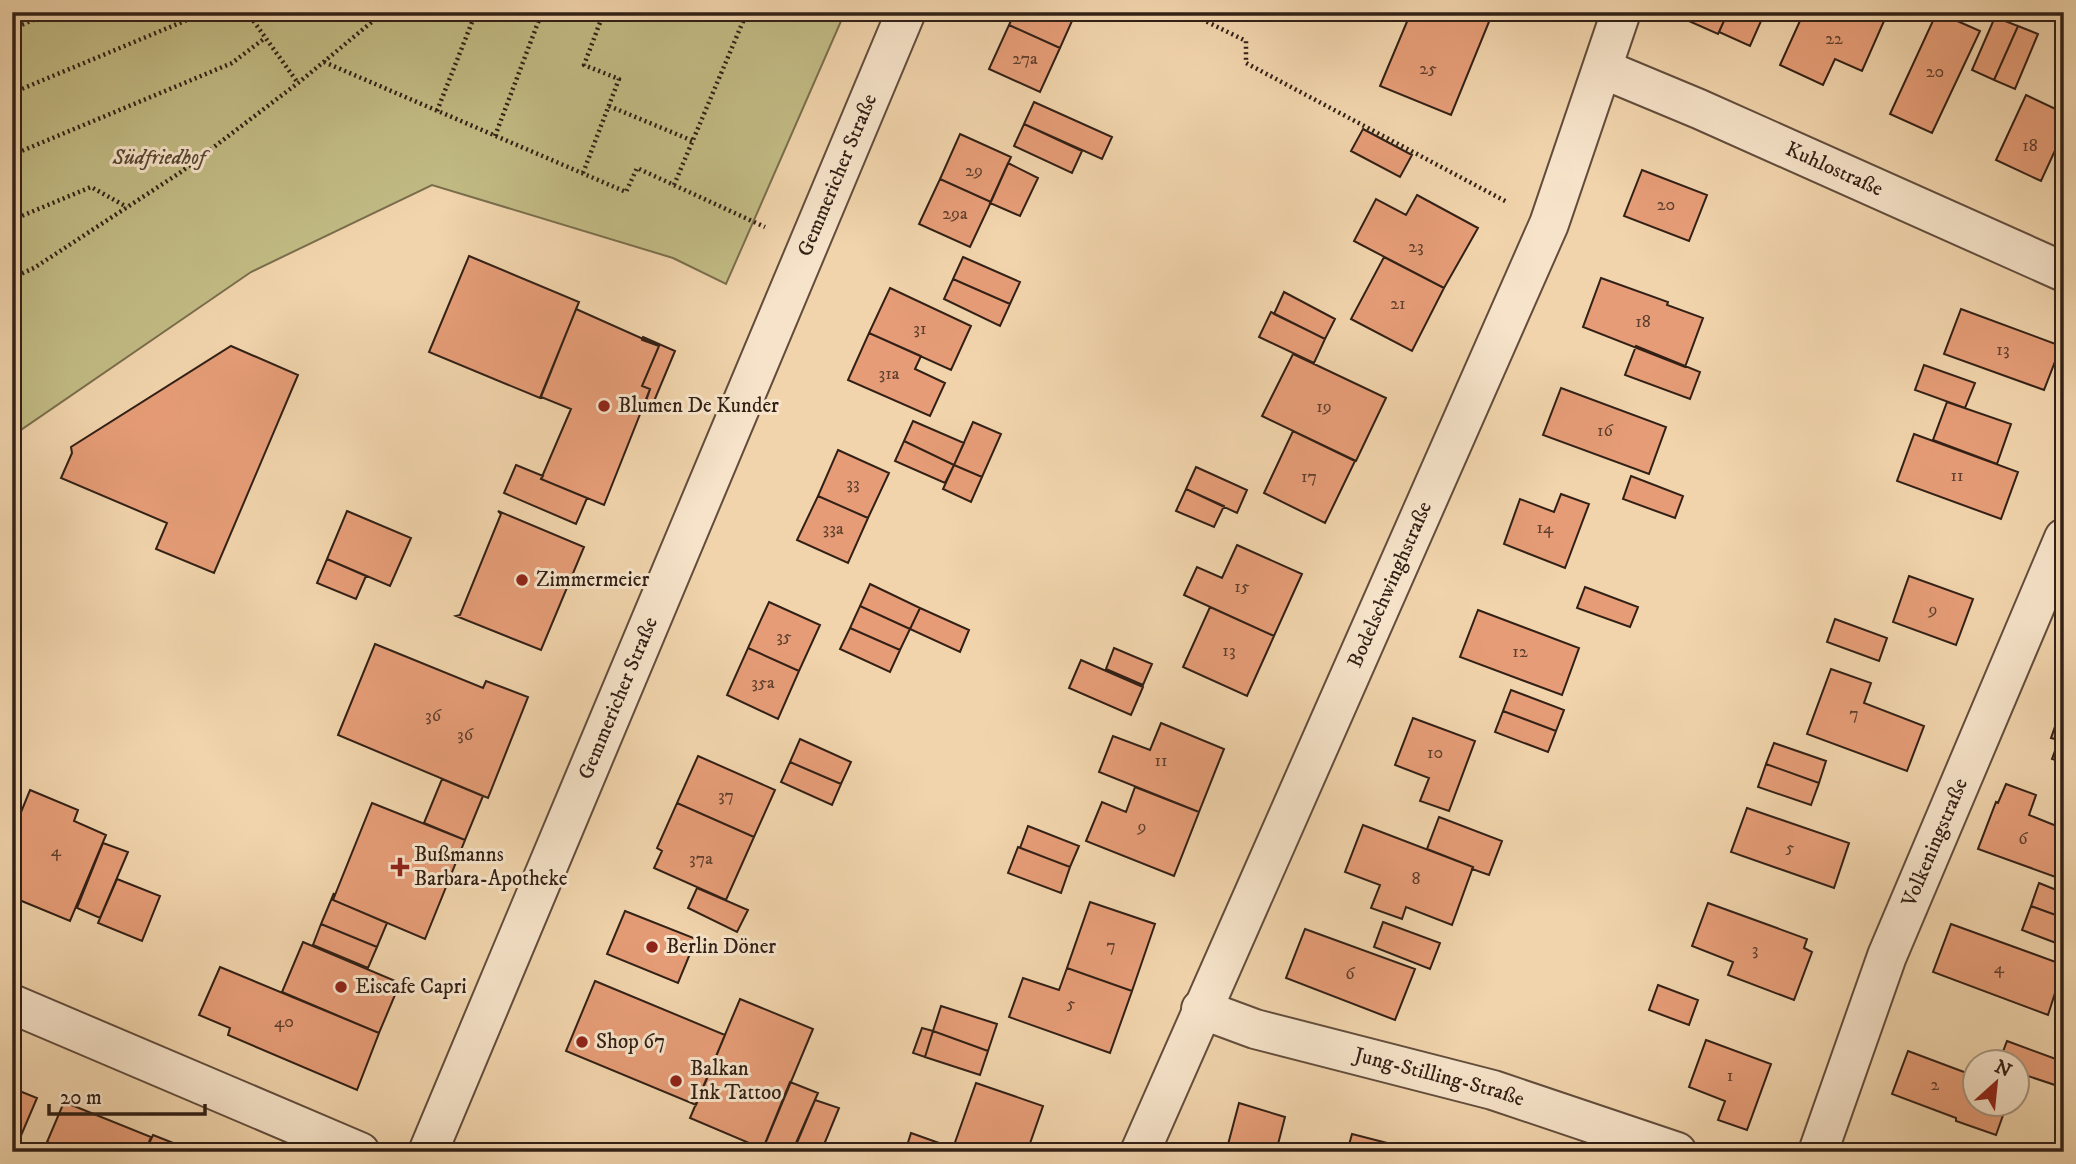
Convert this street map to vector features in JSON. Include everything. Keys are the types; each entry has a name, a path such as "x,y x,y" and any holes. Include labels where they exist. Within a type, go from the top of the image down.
{"street":[{"name":"Gemmericher Straße","path":"428,1152 906,12"},
{"name":"Bodelschwinghstraße","path":"1140,1152 1549,224 1621,12"},
{"name":"Kuhlostraße","path":"1603,69 2064,272"},
{"name":"Volkeningstraße","path":"1818,1152 1887,956 2064,538"},
{"path":"12,1004 360,1152"},
{"name":"Jung-Stilling-Straße","path":"1201,1009 1255,1029 1493,1090 1677,1152"}],"path":[{"path":"12,29 52,12"},
{"path":"12,93 206,12"},
{"path":"247,12 298,83"},
{"path":"360,12 373,22"},
{"path":"12,278 34,268 181,172 298,83 384,12"},
{"path":"437,111 476,12"},
{"path":"495,136 542,12"},
{"path":"583,173 619,79 584,65 604,12"},
{"path":"674,185 747,12"},
{"path":"1187,12 1246,41 1246,63 1549,224"},
{"path":"12,155 232,63 265,38"},
{"path":"324,62 626,192 637,168 808,246"},
{"path":"609,106 693,141"},
{"path":"12,220 91,187 127,207"}],"green space":[{"name":"Südfriedhof","path":"12,12 845,12 726,284 673,258 432,185 251,272 12,436"}],"building":[{"path":"1015,12 1076,12 1060,48 1009,25"},
{"path":"1411,12 1493,12 1451,115 1380,86"},
{"path":"1728,12 1718,34 1673,14"},
{"path":"1728,12 1765,12 1750,46 1719,32"},
{"path":"1804,12 1836,12 1853,20 1857,12 1888,12 1862,71 1835,59 1823,85 1780,65"},
{"path":"1937,12 1980,31 1932,133 1890,114"},
{"path":"1995,17 2018,26 1994,80 1972,70"},
{"path":"1009,25 1060,48 1040,92 989,69"},
{"path":"2018,26 2038,34 2015,89 1994,80"},
{"path":"2026,95 2064,113 2064,131 2041,181 1996,160"},
{"path":"1034,102 1112,137 1102,159 1024,124"},
{"path":"1024,124 1082,151 1072,173 1014,146"},
{"path":"1363,129 1412,155 1400,177 1351,151"},
{"path":"960,134 1011,157 991,202 940,179"},
{"path":"1008,163 1038,178 1020,216 990,203"},
{"path":"1642,170 1707,195 1689,241 1624,216"},
{"path":"940,179 991,202 970,247 919,224"},
{"path":"1417,195 1478,228 1444,288 1354,241 1376,199 1406,215"},
{"path":"469,256 579,302 540,398 429,352"},
{"path":"963,257 1020,282 1010,304 953,279"},
{"path":"1384,257 1444,288 1412,351 1351,319"},
{"path":"1601,278 1668,302 1667,305 1703,318 1685,367 1583,327"},
{"path":"953,279 1010,304 1000,326 944,299"},
{"path":"890,288 971,326 951,370 869,333"},
{"path":"1284,292 1335,319 1325,339 1274,314"},
{"name":"Blumen De Kunder","path":"576,309 659,346 642,386 650,389 604,505 541,479 571,409 541,397"},
{"path":"1961,309 2061,346 2044,390 1944,354"},
{"path":"1271,312 1325,339 1314,363 1259,337"},
{"path":"869,333 921,356 915,369 945,383 930,416 848,380"},
{"path":"643,337 675,351 652,406 645,404 650,389 642,386 659,346 642,340"},
{"path":"231,346 298,375 214,573 156,549 167,523 61,478 72,453 71,447"},
{"path":"1636,346 1700,372 1690,399 1625,375"},
{"path":"1293,354 1386,398 1356,461 1262,416"},
{"path":"1924,365 1975,383 1965,408 1915,390"},
{"path":"1561,388 1666,427 1649,474 1543,435"},
{"path":"1947,402 2011,424 1997,464 1933,440"},
{"path":"913,421 964,443 954,465 904,441"},
{"path":"973,422 1001,434 982,477 954,465"},
{"path":"1293,431 1355,461 1325,523 1264,493"},
{"path":"1914,434 2018,472 2001,519 1897,481"},
{"path":"904,441 954,465 945,483 895,461"},
{"path":"838,450 889,473 868,518 818,496"},
{"path":"516,465 543,476 541,479 587,498 576,524 504,493"},
{"path":"954,465 982,477 971,502 943,489"},
{"path":"1196,467 1247,490 1237,513 1186,489"},
{"path":"1631,476 1683,496 1675,518 1623,499"},
{"path":"1186,489 1224,506 1214,527 1176,511"},
{"path":"1561,494 1589,504 1565,568 1504,544 1520,499 1554,512"},
{"path":"818,496 868,518 848,563 797,540"},
{"path":"347,511 411,538 390,586 327,559"},
{"name":"Zimmermeier","path":"498,511 584,547 541,650 456,616 460,615 501,514"},
{"path":"1237,545 1302,574 1274,636 1184,595 1197,567 1222,578"},
{"path":"327,559 366,576 356,599 317,583"},
{"path":"1909,576 1973,599 1956,645 1893,622"},
{"path":"870,584 920,608 910,629 860,606"},
{"path":"1585,587 1638,607 1630,627 1577,608"},
{"path":"769,602 820,625 799,671 748,648"},
{"path":"860,606 910,629 900,650 850,628"},
{"path":"1210,607 1274,636 1247,696 1183,667"},
{"path":"920,608 969,630 960,652 910,629"},
{"path":"1478,610 1579,648 1562,695 1460,657"},
{"path":"1835,619 1887,638 1879,661 1827,642"},
{"path":"850,628 900,650 890,672 840,649"},
{"path":"375,644 483,688 486,681 528,697 488,798 338,735"},
{"path":"748,648 799,671 778,719 727,695"},
{"path":"1114,648 1152,664 1143,685 1106,669"},
{"path":"1081,660 1143,687 1131,715 1069,688"},
{"path":"1831,669 1871,683 1864,703 1924,726 1907,771 1807,734"},
{"path":"1511,690 1564,710 1556,731 1503,711"},
{"path":"2064,701 2064,763 2052,759 2059,740 2051,738"},
{"path":"1503,711 1556,731 1548,752 1495,732"},
{"path":"1413,718 1475,741 1449,811 1420,801 1429,778 1395,765"},
{"path":"1161,723 1224,749 1199,812 1099,772 1113,736 1150,750"},
{"path":"800,739 851,762 841,784 790,762"},
{"path":"1774,743 1826,761 1819,783 1766,764"},
{"path":"698,756 775,790 754,837 677,803"},
{"path":"790,762 841,784 832,805 781,782"},
{"path":"1766,764 1819,783 1811,805 1758,787"},
{"path":"442,779 483,796 465,840 424,823"},
{"path":"2006,784 2036,795 2029,815 2064,829 2064,880 1978,849"},
{"path":"1135,787 1199,812 1174,876 1086,841 1102,802 1126,812"},
{"path":"30,790 78,810 74,821 106,835 70,921 12,897 12,828 15,827"},
{"name":"Bußmanns Barbara-Apotheke","path":"372,803 465,840 425,939 333,900"},
{"path":"677,803 754,837 726,900 654,868 662,851 657,848"},
{"path":"1747,808 1849,843 1834,888 1731,852"},
{"path":"1439,817 1502,841 1489,875 1427,849"},
{"path":"1363,825 1473,867 1452,925 1406,907 1402,919 1371,908 1380,885 1345,872"},
{"path":"1028,826 1079,846 1070,867 1020,848"},
{"path":"103,843 128,852 100,918 77,908"},
{"path":"1018,847 1070,867 1061,893 1008,873"},
{"path":"117,879 160,896 142,941 98,923"},
{"path":"2039,883 2064,893 2064,918 2031,906"},
{"path":"697,888 748,910 737,932 688,908"},
{"path":"334,893 333,900 387,923 377,947 321,924"},
{"path":"1090,902 1155,924 1132,991 1067,968"},
{"path":"1708,903 1807,939 1804,948 1812,952 1794,1000 1728,975 1733,962 1692,946"},
{"path":"2031,906 2064,918 2064,946 2022,930"},
{"name":"Berlin Döner","path":"625,911 696,939 678,983 607,954"},
{"path":"1383,922 1440,943 1430,969 1374,947"},
{"path":"321,924 377,947 368,968 313,945"},
{"path":"1951,924 2064,965 2048,1015 1933,972"},
{"path":"1305,929 1415,969 1395,1020 1286,978"},
{"name":"Eiscafe Capri","path":"303,942 400,983 379,1033 282,992"},
{"path":"220,967 379,1033 357,1090 228,1035 230,1028 199,1015"},
{"path":"1067,968 1132,991 1110,1053 1009,1017 1023,978 1059,990"},
{"path":"595,981 725,1035 696,1105 566,1051"},
{"path":"1658,985 1698,1000 1689,1025 1649,1010"},
{"path":"740,999 813,1029 763,1149 690,1118"},
{"path":"941,1006 997,1024 988,1051 933,1031"},
{"path":"922,1028 933,1031 925,1057 913,1053"},
{"path":"933,1031 988,1051 980,1075 925,1057"},
{"path":"1706,1040 1771,1064 1747,1130 1718,1120 1725,1101 1689,1087"},
{"path":"2007,1041 2026,1048 2004,1048"},
{"path":"2030,1049 2064,1062 2064,1088 2030,1077"},
{"path":"1908,1051 1960,1070 1960,1118 2002,1118 1996,1135 1892,1094"},
{"path":"790,1082 818,1093 792,1152 778,1152 764,1146"},
{"path":"976,1083 1043,1106 1027,1152 965,1152 953,1148"},
{"path":"12,1088 37,1098 14,1152 12,1152"},
{"path":"815,1100 839,1108 821,1152 793,1152"},
{"path":"64,1102 151,1137 145,1152 71,1152 47,1142"},
{"path":"1239,1103 1285,1117 1276,1152 1226,1152"},
{"path":"911,1133 953,1148 965,1152 905,1152"},
{"path":"1352,1134 1399,1146 1398,1152 1347,1152"},
{"path":"153,1135 186,1148 184,1152 145,1152"}],"place":[{"name":"Blumen De Kunder","path":"604,406"},
{"name":"Zimmermeier","path":"522,580"},
{"name":"Bußmanns Barbara-Apotheke","path":"400,867"},
{"name":"Berlin Döner","path":"652,947"},
{"name":"Eiscafe Capri","path":"341,987"},
{"name":"Shop 67","path":"582,1042"},
{"name":"Balkan Ink Tattoo","path":"676,1081"}]}
